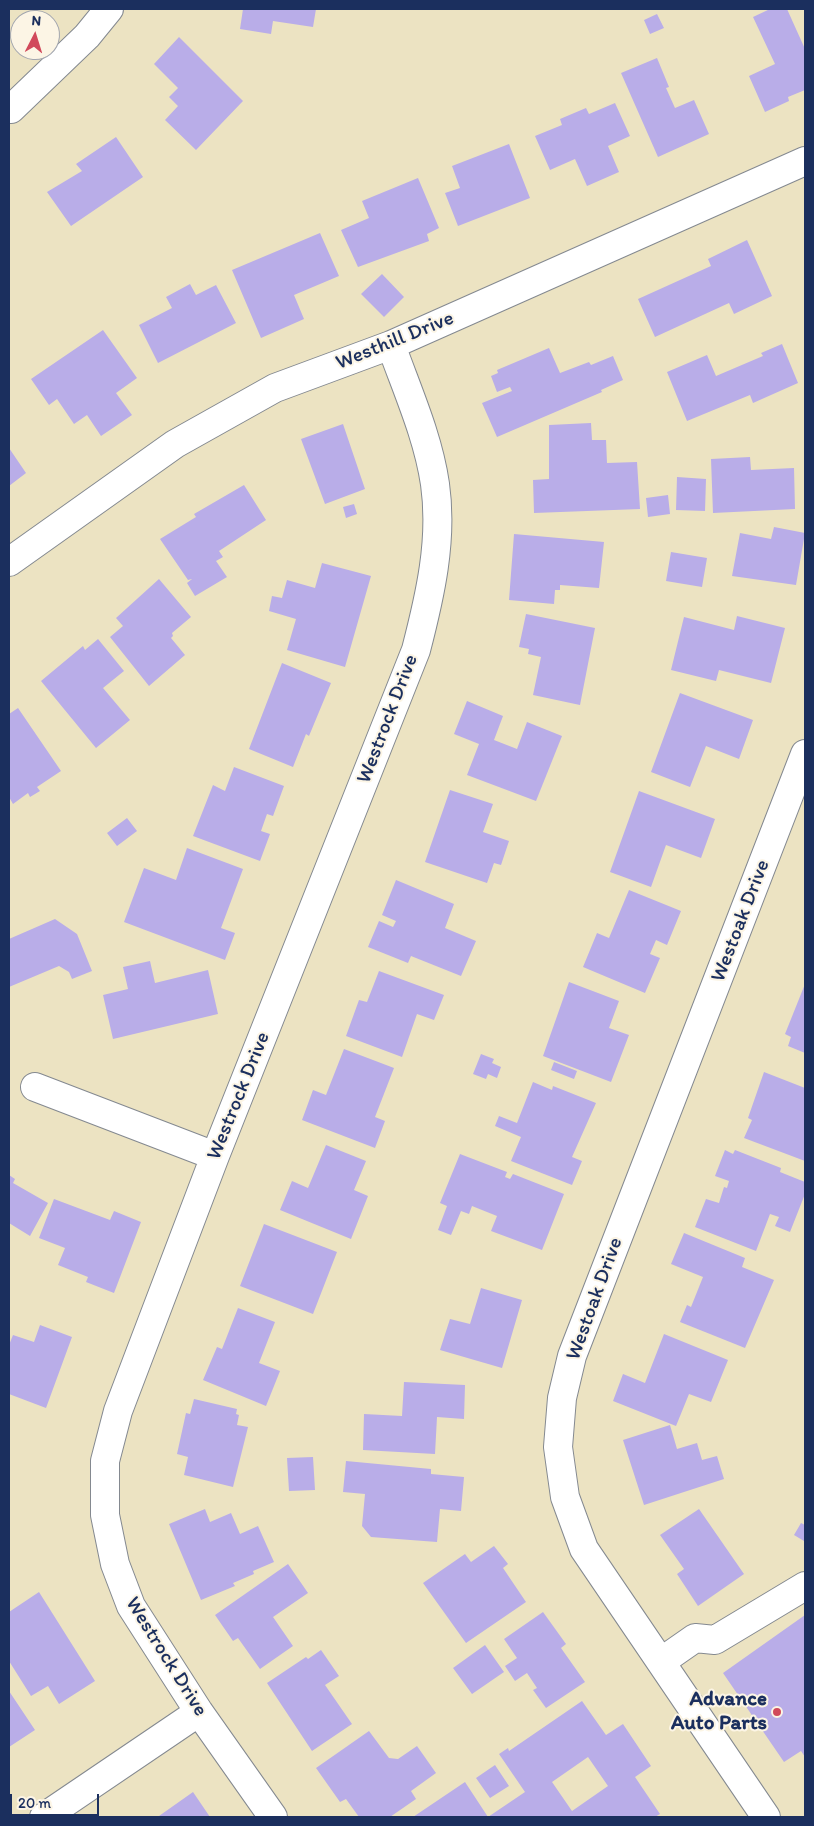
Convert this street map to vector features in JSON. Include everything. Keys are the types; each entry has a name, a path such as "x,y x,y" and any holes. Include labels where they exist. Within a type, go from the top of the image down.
{"street":[{"path":"11,109 87,36 109,9"},
{"name":"Westhill Drive","path":"9,562 184,439 275,388 391,345 803,167"},
{"name":"Westrock Drive","path":"273,1817 199,1712 130,1606 114,1564 105,1515 105,1461 118,1411 215,1156 416,650 431,593 437,539 435,484 424,438 391,345"},
{"name":"Westoak Drive","path":"766,1817 662,1661 584,1549 565,1497 558,1448 562,1398 572,1356 805,754"},
{"path":"35,1087 215,1156"},
{"path":"662,1661 695,1638 715,1640 805,1586"},
{"path":"44,1817 199,1712"}],"building":[{"path":"243,9 316,9 313,27 273,21 271,34 240,29"},
{"path":"770,9 787,9 805,49 805,90 788,97 789,101 765,112 749,76 775,64 753,17"},
{"path":"657,14 664,28 650,34 644,20"},
{"path":"179,37 243,101 196,150 165,120 178,106 169,97 178,88 154,64"},
{"path":"657,58 669,87 666,88 675,108 694,100 709,134 658,157 621,73"},
{"path":"615,103 630,136 608,146 619,172 587,186 575,159 550,170 535,136 562,125 560,119 586,108 589,114"},
{"path":"116,137 143,177 71,226 47,192 82,171 76,164"},
{"path":"509,144 530,198 458,226 445,193 460,188 452,166"},
{"path":"418,178 439,228 427,234 429,241 358,267 341,230 369,218 362,201"},
{"path":"320,233 339,276 294,295 304,319 261,338 232,270"},
{"path":"747,240 772,296 734,314 729,303 655,337 638,299 711,266 708,259"},
{"path":"382,274 404,297 384,317 361,294"},
{"path":"190,284 196,295 216,285 236,323 158,363 139,325 172,308 166,297"},
{"path":"103,330 137,378 116,393 132,415 101,436 87,415 74,424 57,399 49,405 31,379"},
{"path":"782,344 798,383 753,403 750,395 687,421 667,372 707,355 716,376 763,356 761,353"},
{"path":"549,348 560,373 589,362 591,365 613,356 623,380 601,390 602,392 497,437 482,403 512,391 510,387 497,392 491,376 498,373 497,370"},
{"path":"591,423 592,440 606,440 607,463 637,462 640,509 534,513 533,480 549,479 549,425"},
{"path":"343,424 365,489 325,504 301,439"},
{"path":"9,448 26,473 9,486"},
{"path":"750,457 751,470 794,468 795,509 713,513 711,459"},
{"path":"677,477 706,479 705,511 676,510"},
{"path":"244,485 266,520 219,551 223,557 216,561 227,577 195,596 187,583 192,579 188,580 160,539 196,517 194,514"},
{"path":"668,495 670,514 648,517 646,498"},
{"path":"354,504 357,514 346,518 343,507"},
{"path":"774,527 805,533 796,585 732,576 740,533 771,539"},
{"path":"514,534 604,542 599,588 560,585 560,590 555,590 554,604 509,600"},
{"path":"671,552 707,558 702,587 666,581"},
{"path":"322,563 371,576 345,667 287,650 296,619 269,611 272,596 282,598 287,580 315,588"},
{"path":"159,579 191,617 172,633 173,636 171,638 185,655 149,686 110,637 123,626 116,618"},
{"path":"526,614 595,628 580,705 533,695 541,657 528,654 529,649 519,647"},
{"path":"737,616 785,628 771,683 719,670 716,681 671,670 684,617 734,630"},
{"path":"98,639 124,671 103,688 130,720 96,748 41,681 83,646 85,650"},
{"path":"282,663 331,683 309,736 306,734 293,767 249,749"},
{"path":"680,693 753,720 739,759 706,746 690,787 651,772"},
{"path":"467,701 503,716 494,740 517,749 527,722 562,736 536,801 467,775 479,744 454,734"},
{"path":"18,708 61,771 37,787 40,791 30,797 28,793 13,804 9,797 9,714"},
{"path":"234,767 284,786 273,816 267,814 261,831 270,834 260,861 193,836 213,785 225,791"},
{"path":"450,790 493,804 483,832 509,841 501,865 494,863 487,883 425,862"},
{"path":"639,791 715,819 701,858 666,845 651,887 610,872"},
{"path":"127,818 137,831 117,846 107,833"},
{"path":"187,848 243,869 221,928 235,933 225,960 124,922 144,868 176,880"},
{"path":"396,880 454,904 445,928 476,941 461,976 411,956 408,963 368,947 379,921 393,927 396,921 382,915"},
{"path":"629,890 681,911 667,945 656,940 650,954 660,958 645,993 583,967 597,933 609,938"},
{"path":"55,919 77,934 92,971 72,979 69,972 59,966 9,987 9,939"},
{"path":"150,961 155,983 208,970 218,1014 113,1039 103,995 128,989 123,967"},
{"path":"379,971 444,995 434,1020 417,1014 402,1057 346,1036 359,1000 367,1002"},
{"path":"569,982 619,1001 609,1028 629,1035 611,1082 543,1056"},
{"path":"805,984 805,1053 788,1046 791,1037 785,1034"},
{"path":"344,1049 394,1068 375,1117 385,1121 375,1148 302,1120 313,1090 326,1095"},
{"path":"481,1054 494,1059 492,1063 501,1067 497,1078 488,1074 486,1079 473,1074"},
{"path":"554,1062 577,1071 574,1079 551,1070"},
{"path":"764,1072 805,1088 805,1161 744,1138 752,1120 748,1118"},
{"path":"533,1082 552,1090 553,1086 596,1103 572,1157 582,1161 572,1185 511,1161 521,1137 495,1126 499,1116 517,1123"},
{"path":"326,1145 366,1161 354,1190 368,1196 351,1239 280,1210 292,1181 308,1188"},
{"path":"725,1150 733,1154 735,1150 781,1168 780,1172 805,1182 805,1194 790,1232 775,1226 779,1217 770,1214 756,1251 695,1227 706,1199 719,1203 724,1187 727,1188 729,1181 715,1176"},
{"path":"460,1154 507,1172 505,1177 510,1179 513,1174 564,1194 542,1250 491,1231 497,1216 472,1206 469,1214 461,1211 451,1235 438,1230 447,1206 440,1203"},
{"path":"9,1175 15,1179 13,1183 48,1203 30,1236 9,1223"},
{"path":"54,1199 110,1220 114,1211 141,1222 114,1293 86,1282 88,1277 58,1265 65,1248 39,1238"},
{"path":"264,1224 337,1252 313,1314 240,1286"},
{"path":"684,1233 745,1258 742,1267 774,1280 745,1348 680,1322 687,1305 691,1307 703,1277 671,1264"},
{"path":"481,1288 522,1300 502,1368 440,1350 450,1319 470,1324"},
{"path":"238,1308 275,1322 259,1363 280,1371 266,1406 203,1380 217,1347 222,1349"},
{"path":"40,1325 72,1337 46,1408 9,1394 9,1345 13,1335 34,1342"},
{"path":"664,1334 728,1360 711,1402 689,1394 676,1426 613,1401 623,1374 645,1383"},
{"path":"404,1382 465,1385 464,1419 437,1417 435,1454 363,1450 364,1414 402,1416"},
{"path":"194,1399 237,1409 236,1414 239,1415 237,1425 248,1427 233,1487 184,1475 188,1457 177,1454 186,1413 190,1414"},
{"path":"670,1425 677,1449 697,1443 702,1460 717,1456 724,1479 644,1505 623,1440"},
{"path":"313,1457 315,1490 289,1491 287,1458"},
{"path":"346,1461 431,1469 431,1474 464,1477 461,1511 440,1509 437,1542 371,1537 362,1526 365,1494 343,1492"},
{"path":"205,1509 210,1522 231,1513 240,1534 258,1526 274,1562 253,1571 254,1574 233,1583 235,1586 201,1600 169,1524"},
{"path":"699,1509 744,1574 698,1606 677,1574 684,1569 660,1535"},
{"path":"801,1523 805,1525 804,1541 794,1535"},
{"path":"494,1546 508,1564 503,1568 526,1602 466,1643 423,1583 465,1554 471,1562"},
{"path":"288,1564 308,1593 273,1617 293,1646 260,1669 238,1638 233,1641 215,1615"},
{"path":"39,1592 95,1681 59,1704 48,1686 31,1696 9,1661 9,1612"},
{"path":"543,1612 566,1644 561,1648 585,1682 546,1708 533,1690 537,1688 527,1673 515,1681 505,1666 517,1658 504,1639"},
{"name":"Advance Auto Parts","path":"805,1615 805,1757 801,1751 784,1762 723,1673"},
{"path":"485,1645 504,1672 472,1694 453,1668"},
{"path":"321,1650 339,1676 325,1685 352,1724 312,1751 267,1683 306,1657 308,1659"},
{"path":"9,1691 35,1730 9,1747"},
{"path":"582,1701 606,1735 623,1724 651,1766 635,1777 660,1814 655,1817 488,1817 525,1792 499,1754 508,1748 509,1751","holes":["588,1757 608,1786 572,1811 552,1782"]},
{"path":"369,1731 389,1758 398,1759 417,1746 436,1773 411,1791 416,1799 390,1817 359,1817 346,1799 340,1802 316,1768"},
{"path":"495,1765 509,1786 490,1798 476,1778"},
{"path":"465,1782 488,1817 413,1817"},
{"path":"193,1792 210,1817 159,1816"}],"place":[{"name":"Advance Auto Parts","path":"777,1712"}]}
